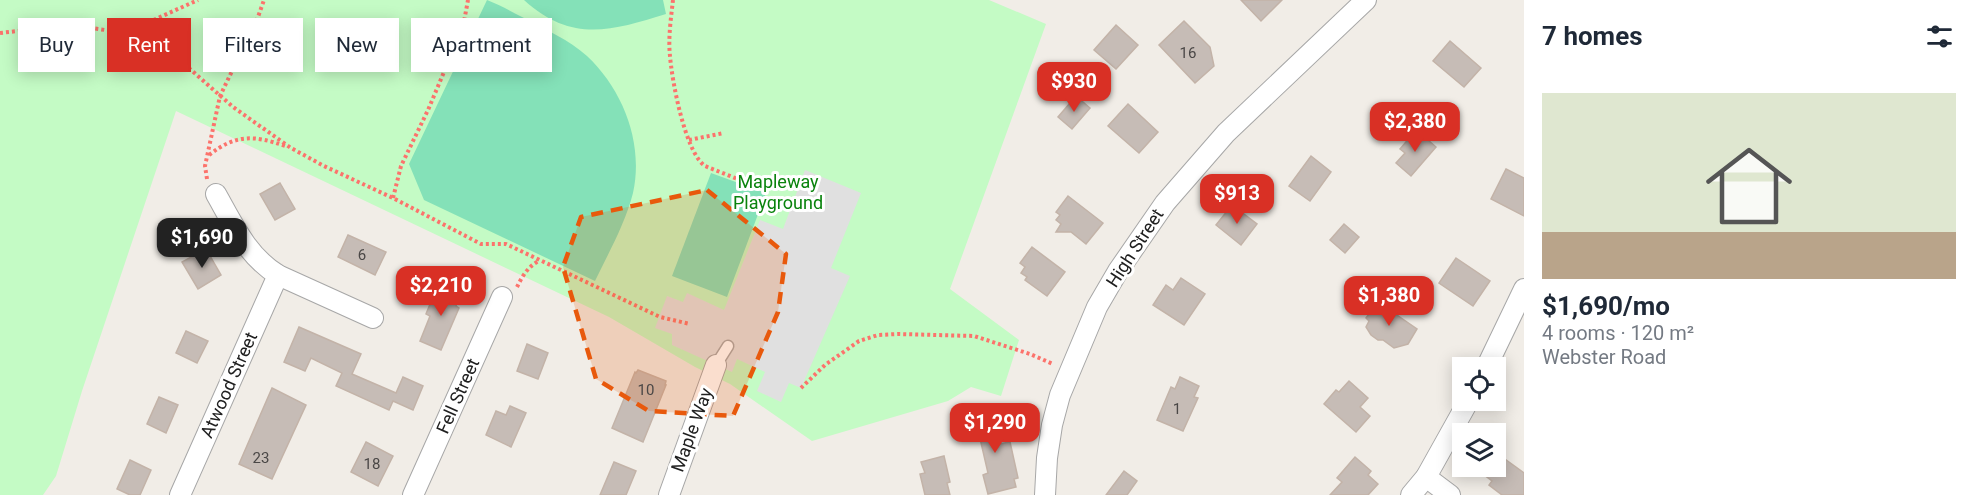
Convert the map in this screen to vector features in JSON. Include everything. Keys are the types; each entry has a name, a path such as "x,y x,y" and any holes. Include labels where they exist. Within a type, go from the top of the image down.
{"street":[{"name":"High Street","path":"1046,495 1047,458 1060,395 1097,308 1118,271 1165,203 1244,115 1365,0"},
{"path":"216,194 249,250 264,266 278,275 373,318"},
{"name":"Atwood Street","path":"180,495 278,275"},
{"path":"1491,357 1524,289"},
{"name":"Fell Street","path":"413,495 502,297"},
{"name":"Maple Way","path":"669,495 716,365"},
{"path":"1412,495 1426,477 1463,411"},
{"path":"1426,477 1450,495"}],"lane":[{"path":"716,365 728,346"}],"path":[{"path":"158,18 198,0"},
{"path":"216,194 205,177 214,119 220,96 264,0"},
{"path":"393,198 401,166 428,110 463,27 468,0"},
{"path":"673,0 670,56 689,140 696,157 705,166 765,190"},
{"path":"0,33 71,25 107,30"},
{"path":"191,70 254,123 291,148 324,166 393,198 481,244 504,244 660,316 690,324"},
{"path":"689,140 724,132"},
{"path":"208,155 219,147 242,137 265,138 291,148"},
{"path":"502,297 514,294 526,272 539,261"},
{"path":"801,388 825,364 859,341 878,335 974,336 1030,354 1069,371"}],"highlighted area":[{"path":"707,190 786,254 778,312 733,416 649,411 596,379 563,267 581,217"}],"green space":[{"name":"Mapleway Playground","path":"0,0 989,0 1046,24 950,289 1019,340 1001,396 971,387 948,401 812,441 730,384 695,367 609,317 176,111 82,391 56,476 43,495 0,495"},
{"path":"487,0 524,18 478,18"},
{"path":"524,0 663,0 666,14 627,25 592,29 575,28 558,23 541,14"},
{"path":"552,32 587,56 611,85 628,118 636,155 636,174 630,204 595,281 424,200 409,164 453,72 552,72"},
{"path":"711,173 766,193 727,297 672,276"}],"shaded area":[{"path":"805,170 861,193 831,268 850,276 801,388 789,383 781,402 757,391 765,372 737,359 732,372 672,345 672,334 655,328 667,296 683,302 687,293 724,310 760,220 783,229"}],"building":[{"path":"1241,0 1282,0 1261,21"},
{"path":"1184,21 1210,47 1214,66 1195,83 1159,45"},
{"path":"1116,25 1138,45 1116,69 1094,50"},
{"path":"1450,41 1481,68 1464,87 1433,61"},
{"path":"1076,96 1090,108 1072,129 1058,117"},
{"path":"1128,104 1158,132 1139,153 1108,126"},
{"path":"1420,133 1436,147 1411,176 1396,163 1405,153 1400,149 1411,136 1414,139"},
{"path":"1311,156 1331,172 1310,201 1289,186"},
{"path":"1506,169 1524,178 1524,216 1491,199"},
{"path":"280,183 295,209 275,220 260,194"},
{"path":"1068,196 1103,223 1086,244 1071,232 1056,232 1061,224 1056,220 1060,215 1056,212"},
{"path":"1232,205 1257,224 1241,245 1216,225"},
{"path":"1344,224 1359,237 1345,253 1330,240"},
{"path":"348,235 386,252 375,275 338,257"},
{"path":"1032,247 1065,272 1047,296 1025,280 1027,277 1021,273 1025,267 1020,263"},
{"path":"206,249 221,275 198,289 182,262"},
{"path":"1456,258 1490,281 1473,306 1439,283"},
{"path":"1181,278 1205,294 1184,325 1153,305 1166,285 1173,290"},
{"path":"438,285 461,295 456,306 459,308 441,350 420,341 430,316 426,314"},
{"path":"1378,302 1417,329 1408,344 1394,348 1371,335 1366,327 1369,321 1366,318"},
{"path":"299,327 361,354 352,374 396,393 403,377 423,386 413,410 393,401 389,410 336,386 342,373 311,358 305,371 284,362"},
{"path":"186,331 208,341 197,363 176,353"},
{"path":"527,344 548,353 538,379 517,371"},
{"path":"638,370 666,381 643,442 612,428 635,372"},
{"path":"1180,377 1199,386 1194,397 1198,398 1183,431 1157,420 1171,387 1175,389"},
{"path":"1349,381 1368,398 1360,407 1370,416 1356,432 1324,404 1336,390 1339,392"},
{"path":"272,388 306,405 272,479 239,464"},
{"path":"159,397 178,405 166,433 147,424"},
{"path":"510,406 526,413 511,447 486,435 496,411 506,415"},
{"path":"992,411 1000,444 1010,442 1018,478 1014,479 1016,487 988,494 983,475 988,473 979,434 973,436 969,416"},
{"path":"366,442 393,456 378,486 351,472"},
{"path":"944,456 950,482 947,483 950,495 925,495 920,474 925,473 921,462"},
{"path":"1355,457 1371,471 1368,475 1378,484 1368,495 1330,495 1342,482 1337,478"},
{"path":"130,460 151,470 140,495 130,495 117,489"},
{"path":"1506,460 1524,473 1524,495 1502,495 1489,485 1492,481 1487,477 1506,477"},
{"path":"614,462 636,471 626,495 600,495"},
{"path":"1124,471 1137,481 1127,495 1106,495"}]}
